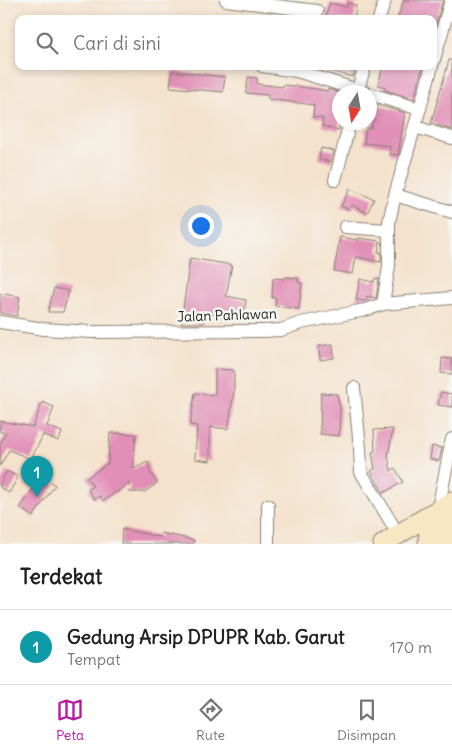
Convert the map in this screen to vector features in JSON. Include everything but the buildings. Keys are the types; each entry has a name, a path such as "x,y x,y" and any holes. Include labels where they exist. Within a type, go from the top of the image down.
{"street":[{"path":"226,0 317,10"},
{"path":"380,15 385,0"},
{"path":"437,51 451,0"},
{"path":"303,70 343,85"},
{"path":"363,85 365,70"},
{"path":"382,304 388,266 388,230 395,195 432,70"},
{"path":"377,96 420,109"},
{"path":"415,128 452,138"},
{"path":"335,180 348,130"},
{"path":"395,195 452,212"},
{"path":"345,227 388,230"},
{"name":"Jalan Pahlawan","path":"0,322 44,329 91,332 264,331 281,330 301,323 365,310 382,304 452,298"},
{"path":"354,388 361,472 390,539 442,507"},
{"path":"428,544 442,507 452,439"},
{"path":"268,504 268,544"},
{"path":"442,507 445,544"}],"place":[{"name":"Gedung Arsip DPUPR Kab. Garut","path":"37,497"}]}
